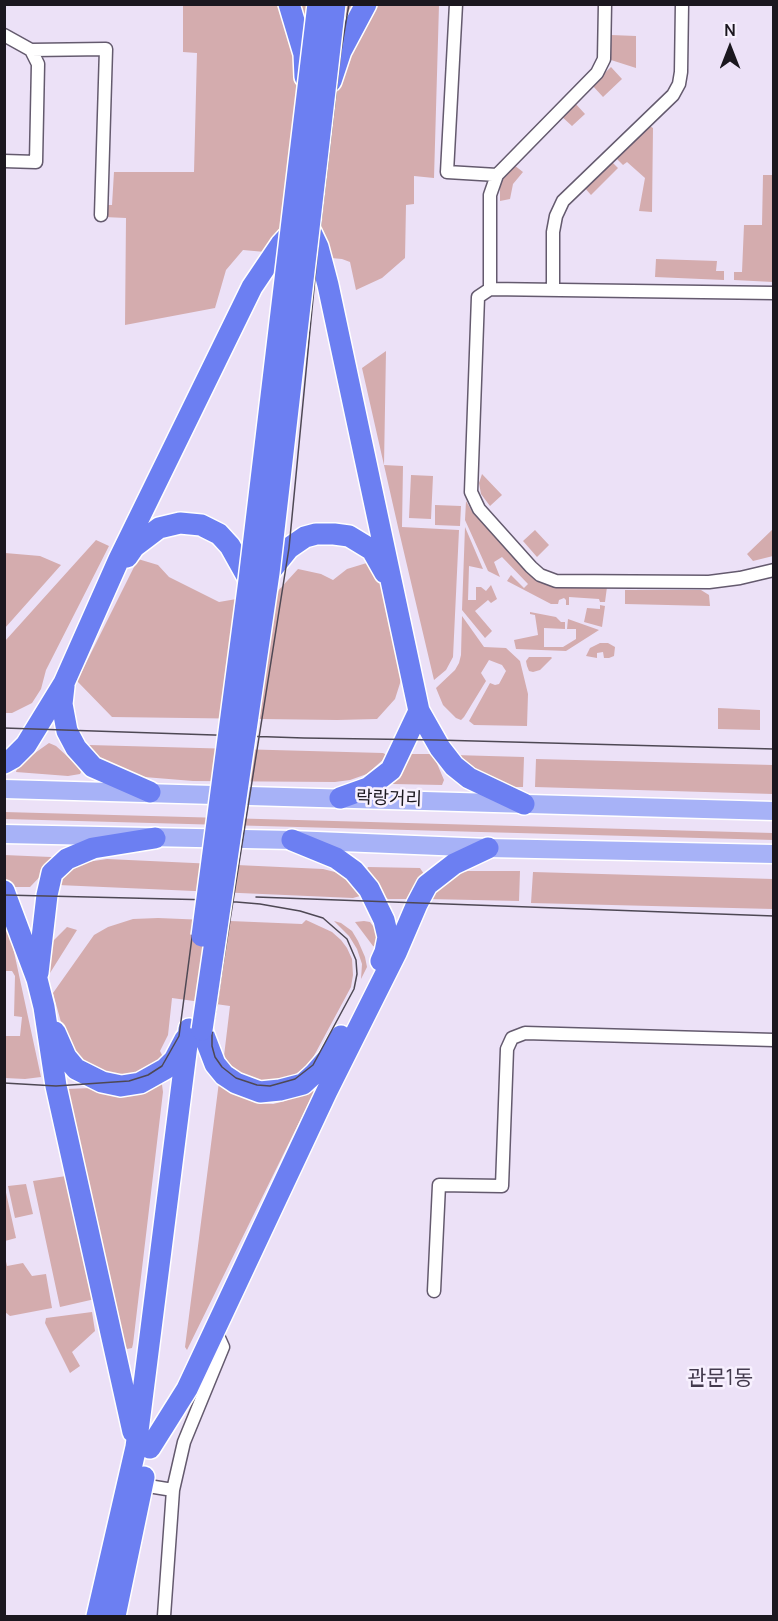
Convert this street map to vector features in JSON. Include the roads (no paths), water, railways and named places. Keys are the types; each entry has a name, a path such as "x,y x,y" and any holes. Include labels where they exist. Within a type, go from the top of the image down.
{"highway":[{"path":"289,4 304,54 314,110"},
{"path":"115,1617 142,1485 143,1448 196,1030 259,576 314,110 318,4"},
{"path":"314,110 335,4"},
{"path":"314,110 366,4"},
{"path":"4,763 13,758 26,745 64,683 252,287 281,244 300,230"},
{"path":"300,230 318,248 328,285 419,711 440,748 454,766 469,778 524,804"},
{"path":"126,553 159,528 180,523 201,525 219,534 259,576"},
{"path":"259,576 304,537 334,534 349,536 372,550 393,590"},
{"path":"64,683 62,704 67,731 76,748 93,767 150,792"},
{"path":"340,798 368,789 391,770 419,711"},
{"path":"37,979 47,895 52,873 68,859 93,848 155,838"},
{"path":"196,1030 214,1064 224,1075 236,1083 260,1092 280,1090 303,1084 315,1074 356,1012 385,952 388,936 384,920 369,889 354,870 336,858 292,840"},
{"path":"97,1617 143,1448 187,1389 427,885 454,864 488,848"},
{"path":"4,891 37,979 44,1006 56,1086 143,1448"},
{"path":"44,1006 66,1057 76,1069 102,1082 121,1086 140,1083 165,1069 196,1030"}],"main road":[{"name":"락랑거리","path":"4,789 774,811"},
{"path":"4,834 774,854"}],"street":[{"path":"456,4 447,172 497,175"},
{"path":"490,289 490,195 497,175 600,68 604,59 605,4"},
{"path":"553,288 554,232 556,216 563,201 673,95 679,84 682,4"},
{"path":"4,35 31,50 106,49 101,215"},
{"path":"4,161 36,162 38,64 31,50"},
{"path":"774,292 490,289 478,297 471,492 479,509 531,567 540,575 556,581 583,583 709,582 774,570"},
{"path":"434,1291 439,1185 502,1186 507,1049 512,1038 525,1034 774,1040"},
{"path":"164,1617 173,1490 184,1442 223,1347 215,1329"},
{"path":"142,1485 173,1490"}],"tram line":[{"path":"4,1083 56,1086 129,1081 148,1075 162,1066 179,1036 241,565 309,4"},
{"path":"4,895 213,900 260,904 300,911 323,918 347,939 356,960 357,974 354,989 313,1065 295,1079 270,1086 257,1085 236,1078 222,1067 215,1057 212,1034 289,548 318,247 341,51 349,4"},
{"path":"4,728 304,738 774,749"},
{"path":"256,897 774,916"}],"district":[{"name":"관문1동","path":"720,1379"}]}
